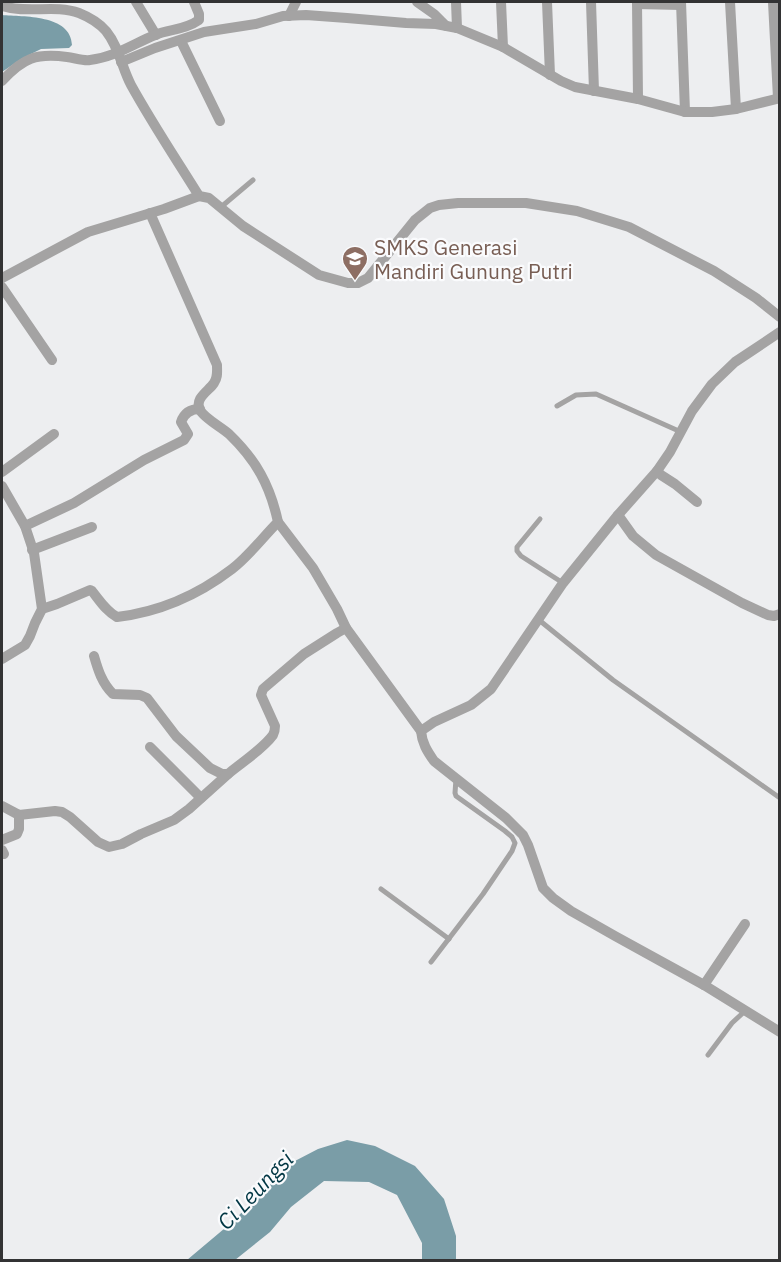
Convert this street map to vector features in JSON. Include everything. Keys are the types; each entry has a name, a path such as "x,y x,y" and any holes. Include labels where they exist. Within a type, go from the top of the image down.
{"street":[{"path":"136,2 156,34"},
{"path":"120,58 156,34 180,29 197,21 200,18 194,2"},
{"path":"289,16 296,2"},
{"path":"417,2 452,27 503,47 575,87 638,99 685,112 736,109 779,98 773,2"},
{"path":"452,27 456,2"},
{"path":"501,2 503,47"},
{"path":"547,2 550,75"},
{"path":"591,2 594,91"},
{"path":"730,2 736,109"},
{"path":"638,99 637,3 681,3 685,112"},
{"path":"2,6 21,9 62,5 97,23 106,32 130,82 199,196"},
{"path":"2,81 26,60 39,56 61,56 86,60 120,58 204,32 289,16 346,18 452,27"},
{"path":"181,40 220,121"},
{"path":"2,278 88,232 199,196 209,198 243,226 319,275 348,283 358,283 368,278 415,220 430,208 458,203 526,203 578,211 628,227 714,272 756,298 780,317"},
{"path":"150,213 217,365 218,375 214,384 199,401 200,409 229,434 255,464 266,483 278,522 313,568 346,628 421,731 426,750 434,761 506,818 523,835 543,888 553,898 571,911 704,984 780,1032"},
{"path":"2,287 52,360"},
{"path":"421,731 434,722 471,705 490,689 563,583 657,471 712,384 721,374 780,332"},
{"path":"25,526 74,503 144,460 184,440 188,434 183,426 183,417 192,410 200,409"},
{"path":"2,471 54,434"},
{"path":"657,471 697,502"},
{"path":"2,486 25,526 32,550 42,609 25,645 2,659"},
{"path":"618,515 633,536 656,555 742,603 768,615 780,614"},
{"path":"42,609 90,590 111,614 117,617 164,607 186,598 232,568 278,522"},
{"path":"32,550 92,526"},
{"path":"2,806 19,815 62,812 98,842 109,847 122,844 174,820 273,735 275,726 261,695 267,684 304,654 346,628"},
{"path":"94,656 103,681 113,694 140,694 147,698 176,736 210,768 228,774"},
{"path":"150,747 201,798"},
{"path":"2,840 17,834 19,815"},
{"path":"704,984 746,924"}],"lane":[{"path":"221,207 254,180"},
{"path":"557,406 576,395 596,394 681,432"},
{"path":"540,519 517,547 517,551 521,556 563,583"},
{"path":"538,619 613,680 780,798"},
{"path":"431,962 512,851 515,843 505,831 456,796 454,793 456,778"},
{"path":"381,890 449,939"},
{"path":"708,1055 732,1023 745,1011"}],"water":[{"path":"2,15 33,17 55,22 70,35 72,45 69,48 41,49 2,72"},
{"path":"347,1140 375,1146 415,1166 444,1199 456,1236 456,1260 422,1260 422,1243 397,1195 369,1182 324,1181 291,1207 270,1232 235,1260 187,1260 231,1223 293,1162 318,1149"}],"place":[{"name":"SMKS Generasi Mandiri Gunung Putri","path":"355,282"}],"water label":[{"name":"Ci Leungsi","path":"255,1190"}]}
